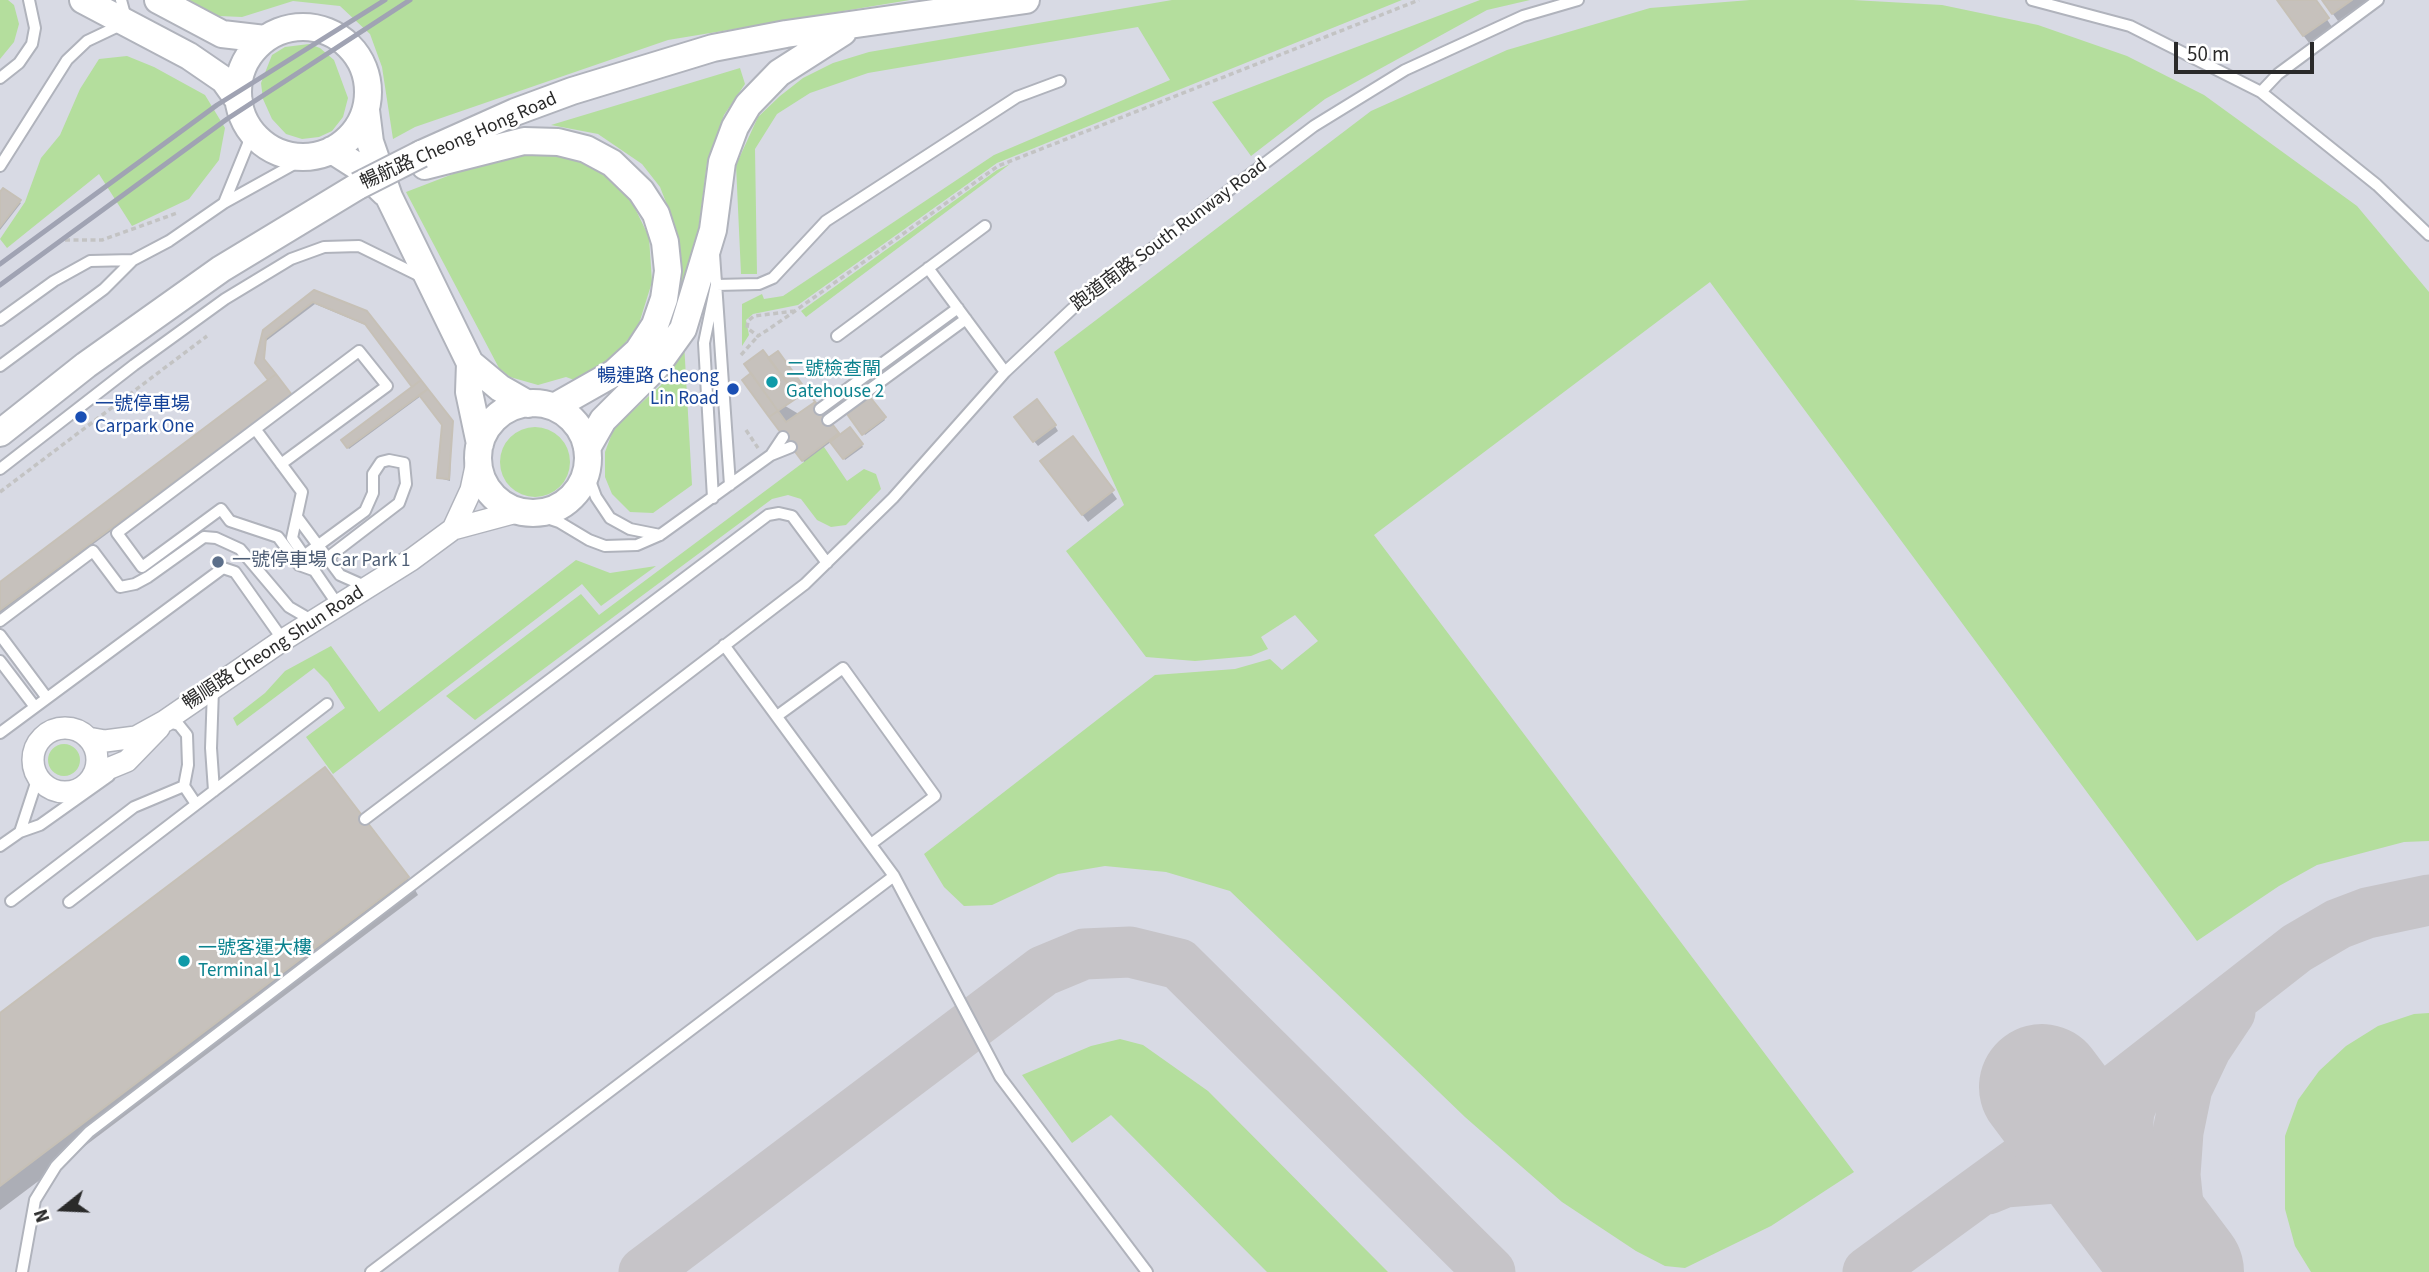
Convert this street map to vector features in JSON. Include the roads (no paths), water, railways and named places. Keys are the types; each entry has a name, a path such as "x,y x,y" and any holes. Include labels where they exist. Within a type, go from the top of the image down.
{"street":[{"path":"83,0 124,11 224,80 239,101 248,126 268,146 280,152 307,157 332,150 347,140 366,110"},
{"path":"158,0 222,34 265,39"},
{"name":"暢航路 Cheong Hong Road","path":"0,433 164,308 231,262 358,187 423,160 514,112 616,76 734,44 1026,0"},
{"path":"470,363 469,392 480,470 492,493 526,512 552,509 568,500 580,486 587,459 603,420 655,368 683,329 713,230 718,184 727,144 752,98 803,55 857,25"},
{"path":"239,101 244,65 265,39 281,30 298,27 333,34 348,44 366,75 370,142 389,197 470,363 500,388 528,404"},
{"path":"423,160 524,142 565,144 600,155 622,171 642,191 656,214 666,243 668,271 664,299 655,326 638,351 614,373 554,407"},
{"path":"332,150 357,166 389,197"},
{"path":"479,450 491,423 500,414 517,405 528,404 554,407 572,419 587,459"},
{"name":"暢順路 Cheong Shun Road","path":"453,529 471,490 479,450"},
{"name":"暢順路 Cheong Shun Road","path":"165,722 140,752 127,761 93,775 87,783 70,792 51,788 38,777 34,756 43,737 55,730 69,728 88,738 105,741 136,737 165,722 214,686 411,560 453,529 526,512"},
{"path":"88,738 96,756 93,775"}],"lane":[{"path":"0,78 19,62 32,44 35,28 29,0"},
{"name":"跑道南路 South Runway Road","path":"22,1272 35,1200 56,1166 89,1132 805,584 893,498 1005,372 1072,309 1314,126 1405,71 1523,16 1578,0"},
{"path":"2032,0 2130,26 2261,92 2377,186 2429,235"},
{"path":"2261,92 2278,74 2378,0"},
{"path":"0,166 67,60 124,11"},
{"path":"716,285 759,285 773,278 826,221 1017,97 1060,81"},
{"path":"225,203 248,145 248,126"},
{"path":"0,366 104,289 133,260 169,241 225,203 307,157"},
{"path":"836,336 985,226"},
{"path":"713,230 730,485"},
{"path":"0,469 185,328 291,258 324,247 359,246 409,269 434,285"},
{"path":"0,320 54,281 90,261 133,260"},
{"path":"928,268 1005,372"},
{"path":"713,498 704,343 716,285"},
{"path":"820,409 958,308"},
{"path":"828,420 966,319"},
{"path":"281,464 387,386 359,351 117,533 142,567 221,509 230,521 278,537 299,565 313,570"},
{"path":"256,430 302,492 292,538 338,605"},
{"path":"771,455 783,437"},
{"path":"526,512 559,522 605,546 637,545 660,535 771,455 791,447"},
{"path":"587,459 596,497 610,518 630,529 660,535"},
{"path":"305,555 365,511 373,493 373,474 381,462 389,460 404,463 406,484 399,503 327,559"},
{"path":"365,819 768,516 779,513 792,516 827,563"},
{"path":"297,517 327,559 346,580 367,587"},
{"path":"0,621 93,551 120,587 135,584 148,577 204,537 216,538 240,549 289,607 313,621"},
{"path":"0,733 223,568 235,572 283,640"},
{"path":"0,635 47,698"},
{"path":"724,645 894,876 1000,1077 1147,1272"},
{"path":"0,661 35,707"},
{"path":"777,716 842,668 935,796 871,844"},
{"path":"214,686 211,729 214,791"},
{"path":"69,902 327,704"},
{"path":"165,722 179,725 187,735 188,765 184,786 196,804"},
{"path":"0,846 20,832 40,825 127,761"},
{"path":"20,832 38,777"},
{"path":"11,901 134,807 184,786"},
{"path":"370,1272 894,876"}],"railway":[{"path":"0,264 217,105 385,0"},
{"path":"0,285 227,119 410,0"}],"place":[{"name":"二號檢查閘 Gatehouse 2","path":"772,382"},
{"name":"暢連路 Cheong Lin Road","path":"733,389"},
{"name":"一號停車場 Carpark One","path":"81,417"},
{"name":"一號停車場 Car Park 1","path":"218,562"},
{"name":"一號客運大樓 Terminal 1","path":"184,961"}]}
